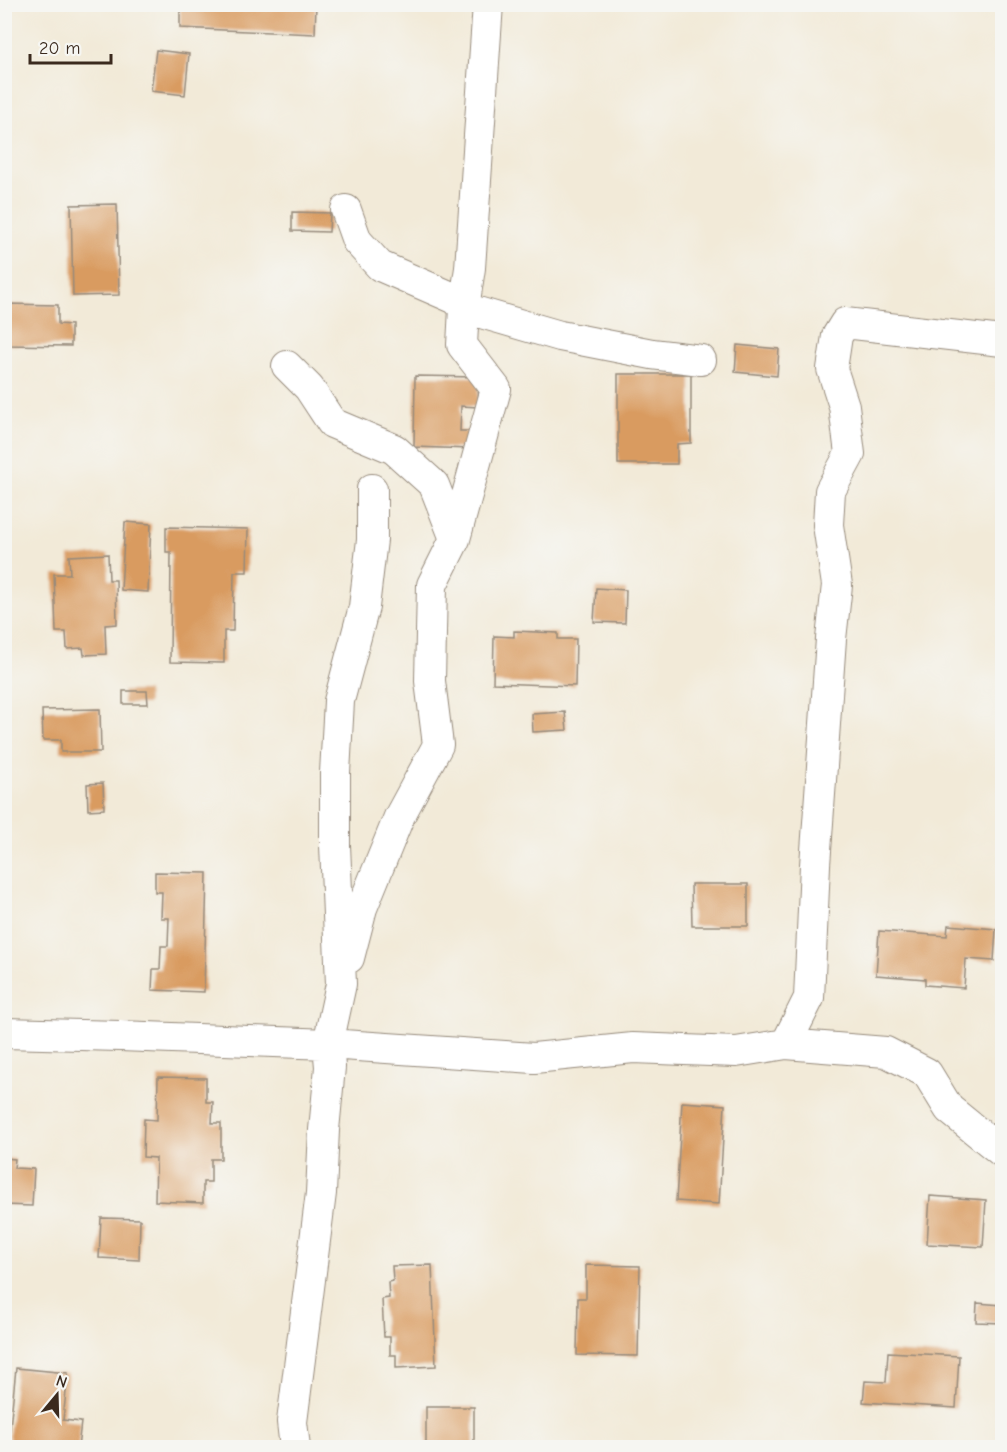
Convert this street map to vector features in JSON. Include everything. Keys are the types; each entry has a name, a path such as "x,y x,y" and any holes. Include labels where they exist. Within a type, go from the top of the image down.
{"street":[{"path":"295,1448 292,1422 321,1193 330,1067 328,1044 341,984 362,908 399,817 438,745 430,681 432,585 455,539 496,389 462,345 464,308 470,268 488,4"},
{"path":"346,210 357,241 380,266 456,299 464,308 560,336 652,354 701,360"},
{"path":"786,1044 809,998 815,865 837,585 828,525 830,492 850,454 844,406 832,369 837,336 845,323 1002,341"},
{"path":"287,366 309,388 332,423 394,449 434,485 455,539"},
{"path":"341,984 335,833 335,773 339,700 364,607 372,540 372,489"},
{"path":"4,1034 328,1044 534,1058 633,1048 736,1052 786,1044 886,1052 927,1073 949,1109 1002,1152"}],"building":[{"path":"180,4 316,4 315,34 180,28"},
{"path":"156,50 189,54 185,95 151,91"},
{"path":"117,204 119,295 73,296 71,205"},
{"path":"292,212 330,213 329,232 292,231"},
{"path":"4,304 58,305 58,324 71,325 71,346 4,345"},
{"path":"737,345 779,349 777,376 735,372"},
{"path":"618,374 691,374 691,443 677,444 677,464 618,464"},
{"path":"415,376 479,377 478,407 461,406 460,431 471,431 471,449 414,447"},
{"path":"125,522 151,524 148,592 121,590"},
{"path":"166,527 248,529 247,572 234,572 233,631 224,631 224,663 170,662 171,552 166,552"},
{"path":"108,554 109,580 116,580 117,624 105,625 106,654 84,655 83,648 67,649 66,632 56,632 54,574 70,574 69,556"},
{"path":"596,588 626,590 625,623 594,622"},
{"path":"514,631 558,633 558,639 576,639 575,686 493,683 494,636 514,637"},
{"path":"123,691 147,691 148,704 123,704"},
{"path":"100,709 101,752 61,752 61,740 43,740 42,710"},
{"path":"565,712 567,730 533,732 532,714"},
{"path":"103,783 104,809 88,810 87,784"},
{"path":"155,872 207,873 204,992 152,990 153,969 160,969 161,946 168,946 169,918 161,918 162,892 155,892"},
{"path":"691,884 748,884 748,926 692,926"},
{"path":"948,925 996,929 994,961 966,959 964,988 925,985 925,979 876,975 879,931 947,936"},
{"path":"158,1077 206,1078 206,1102 213,1102 212,1123 221,1123 221,1159 211,1159 211,1182 203,1182 203,1203 155,1201 156,1158 143,1157 144,1119 157,1120"},
{"path":"682,1102 725,1105 719,1204 676,1201"},
{"path":"4,1158 15,1159 14,1168 34,1169 32,1206 4,1205"},
{"path":"930,1196 986,1200 983,1247 927,1244"},
{"path":"101,1218 140,1219 139,1260 99,1258"},
{"path":"432,1265 436,1366 396,1368 396,1355 390,1355 390,1337 384,1337 382,1299 389,1298 388,1282 393,1281 392,1266"},
{"path":"586,1265 640,1266 638,1356 577,1355 578,1298 586,1298"},
{"path":"977,1303 1002,1305 1002,1323 976,1322"},
{"path":"888,1352 959,1356 956,1408 863,1402 865,1381 886,1382"},
{"path":"16,1368 68,1373 63,1420 81,1422 78,1448 8,1448"},
{"path":"426,1407 474,1407 474,1448 426,1448"}]}
